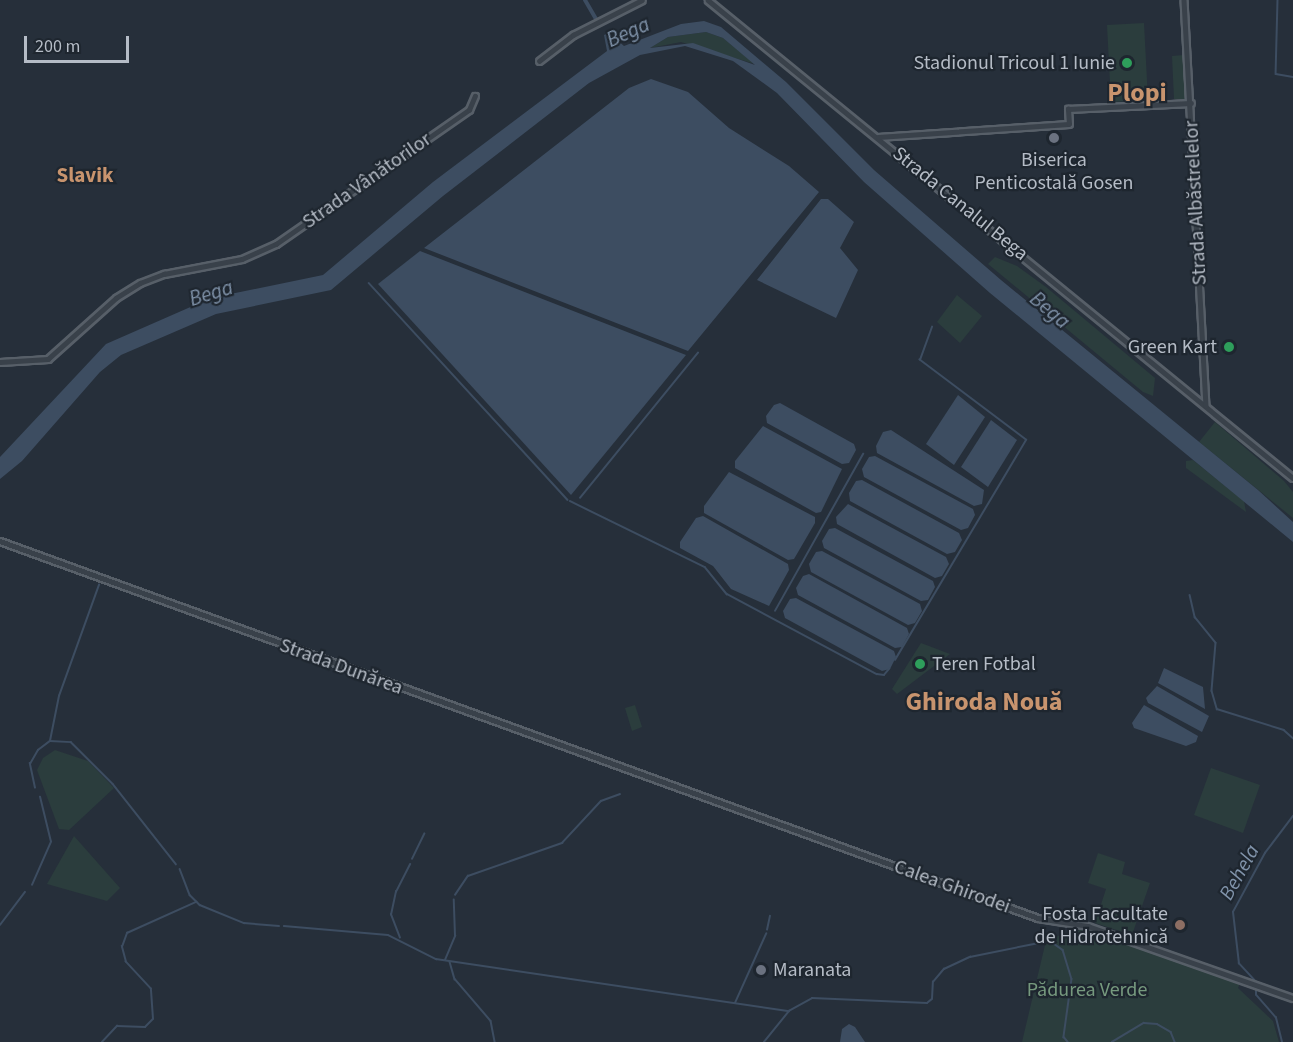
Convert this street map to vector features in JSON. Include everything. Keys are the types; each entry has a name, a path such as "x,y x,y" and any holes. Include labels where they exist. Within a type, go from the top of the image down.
{"street":[{"path":"539,61 573,36 642,0"},
{"name":"Strada Canalul Bega","path":"708,0 1293,478"},
{"name":"Strada Albăstrelelor","path":"1184,0 1206,405"},
{"name":"Strada Vânătorilor","path":"0,362 48,359 120,295 146,280 249,256 289,236 469,110 475,96"},
{"path":"878,137 1069,124 1068,110 1191,103"},
{"name":"Strada Dunărea","path":"0,542 682,790"},
{"name":"Calea Ghirodei","path":"682,790 1038,918 1088,926 1293,998"}],"green space":[{"name":"Stadionul Tricoul 1 Iunie","path":"1144,23 1148,100 1111,102 1107,25"},
{"path":"706,32 723,38 755,64 681,42 650,48 668,37"},
{"path":"1184,55 1187,99 1174,99 1172,56"},
{"path":"995,257 1017,266 1046,287 1155,378 1153,396 1143,392 988,264"},
{"path":"957,295 982,316 960,343 937,322"},
{"path":"1215,422 1284,481 1293,492 1293,518 1199,442"},
{"path":"1193,460 1244,501 1246,512 1186,468 1186,461"},
{"path":"921,643 950,654 897,694 892,689"},
{"path":"635,705 642,727 632,731 625,708"},
{"path":"55,750 88,761 114,788 69,830 59,829 37,770 43,758"},
{"path":"1211,768 1260,785 1243,833 1194,815"},
{"path":"74,836 120,888 107,901 47,884"},
{"path":"1098,853 1125,862 1122,874 1150,883 1132,935 1095,923 1106,889 1088,883"},
{"name":"Pădurea Verde","path":"1080,927 1240,983 1238,988 1273,1021 1279,1042 1022,1042 1045,945 1061,934 1078,932"}],"water":[{"path":"704,21 721,27 786,82 874,170 1001,280 1258,490 1293,522 1293,542 990,293 864,182 777,93 733,61 685,46 640,55 589,83 443,196 331,290 216,314 121,355 100,372 22,461 0,479 0,457 106,344 211,298 323,275 433,182 607,51 604,35 609,33 624,46 681,24","holes":["706,32 723,38 755,65 693,43 650,48 668,37"]},
{"path":"651,79 688,92 729,128 789,166 819,192 688,351 424,248 629,88"},
{"path":"821,199 828,199 854,222 840,248 858,270 836,318 757,280"},
{"path":"420,251 686,355 571,495 378,284"},
{"path":"958,395 985,417 954,465 926,444"},
{"path":"780,403 854,444 856,450 849,463 842,464 767,423 766,416 774,405"},
{"path":"991,420 1017,440 988,487 961,467"},
{"path":"763,426 842,469 821,512 816,513 735,468 735,461"},
{"path":"891,430 984,490 982,504 974,506 877,453 876,446 883,432"},
{"path":"875,456 973,509 975,515 968,528 961,530 864,477 862,469 869,457"},
{"path":"729,472 815,517 815,523 794,559 788,560 704,513 704,506"},
{"path":"862,480 959,533 962,540 955,552 947,554 850,501 849,493 856,481"},
{"path":"848,504 946,557 949,564 942,576 935,578 837,524 836,517"},
{"path":"703,516 788,564 789,570 769,606 731,589 713,566 680,548 680,542 696,518"},
{"path":"835,528 933,581 935,587 928,600 921,601 824,548 822,541 829,529"},
{"path":"822,551 920,604 922,611 915,623 908,625 811,572 809,564 816,552"},
{"path":"809,574 907,628 909,634 902,647 895,648 798,595 796,588 803,576"},
{"path":"796,598 894,651 896,657 890,669 882,671 785,618 783,611 790,599"},
{"path":"1164,668 1203,687 1205,709 1158,683"},
{"path":"1157,686 1209,716 1202,732 1148,703 1146,698"},
{"path":"1144,705 1198,736 1196,742 1186,746 1134,728 1132,723"},
{"path":"849,1024 855,1027 865,1042 840,1042 842,1029"}],"waterway":[{"path":"585,0 596,19"},
{"path":"1278,0 1276,74 1293,77"},
{"path":"369,283 568,500"},
{"path":"895,660 1026,440 920,360 932,327"},
{"path":"580,498 698,353"},
{"path":"775,611 863,454"},
{"path":"570,501 705,567 727,594 877,674 884,675 889,669"},
{"path":"50,741 59,696 99,585"},
{"path":"1190,595 1195,617 1216,643 1212,691 1217,709 1284,730 1293,738"},
{"path":"35,788 30,764 38,750 50,741 71,742 113,784 176,864"},
{"path":"455,895 468,876 562,843 601,801 620,794"},
{"path":"32,885 51,842 40,797"},
{"name":"Behela","path":"1282,1042 1276,1018 1256,995 1256,982 1239,964 1233,912 1265,853 1293,816"},
{"path":"412,859 424,834"},
{"path":"400,938 391,915 396,892 410,864"},
{"path":"180,869 190,895 200,905 244,923 279,926"},
{"path":"0,925 25,892"},
{"path":"445,960 455,936 454,900"},
{"path":"102,1042 117,1026 145,1027 153,1019 151,989 126,962 122,947 127,933 196,902"},
{"path":"767,930 770,916"},
{"path":"284,926 388,935 436,959 789,1011"},
{"path":"735,1003 766,934"},
{"path":"764,1042 789,1011 812,998 927,1003 932,999 933,982 944,969 970,957 1039,943"},
{"path":"1053,943 1063,950 1072,979 1064,1037 1068,1042"},
{"path":"450,962 455,979 491,1021 495,1042"},
{"path":"1112,1042 1144,1023 1157,1024 1171,1032 1175,1042"}],"place":[{"name":"Stadionul Tricoul 1 Iunie","path":"1127,63"},
{"name":"Biserica Penticostală Gosen","path":"1054,138"},
{"name":"Green Kart","path":"1229,347"},
{"name":"Teren Fotbal","path":"920,664"},
{"name":"Fosta Facultate de Hidrotehnică","path":"1180,925"},
{"name":"Maranata","path":"761,970"}],"district":[{"name":"Plopi","path":"1137,93"},
{"name":"Slavik","path":"85,175"},
{"name":"Ghiroda Nouă","path":"984,702"}],"water label":[{"name":"Bega","path":"628,32"},
{"name":"Bega","path":"211,293"},
{"name":"Bega","path":"1050,310"}]}
